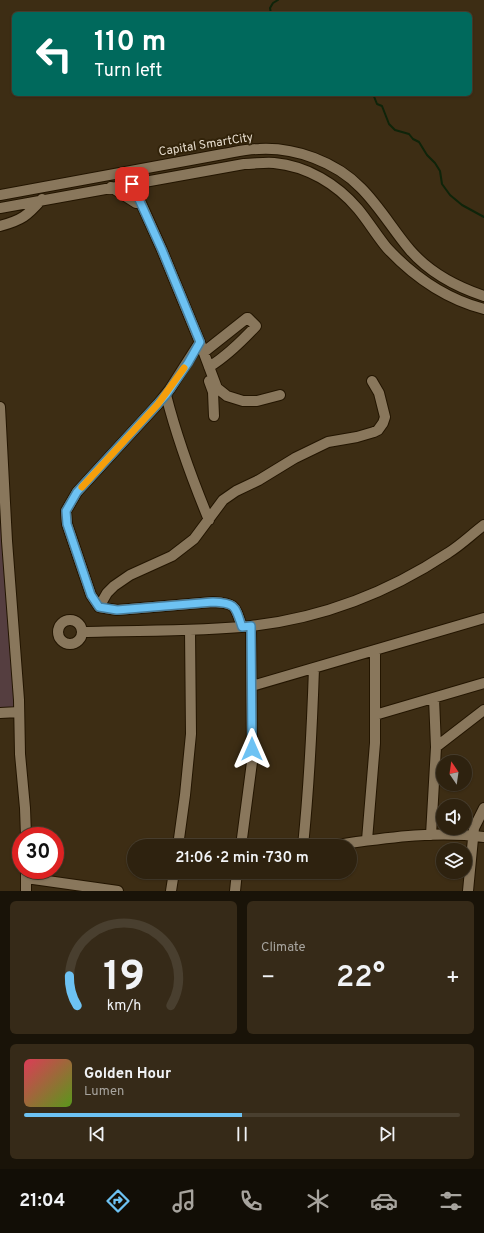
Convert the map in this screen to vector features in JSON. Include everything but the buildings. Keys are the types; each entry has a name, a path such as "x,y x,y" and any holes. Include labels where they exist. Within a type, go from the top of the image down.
{"street":[{"name":"Capital SmartCity","path":"0,195 245,151 260,149 290,151 317,159 342,172 361,188 410,251 448,280 472,292 484,296"},
{"path":"0,208 42,199 244,164 274,163 290,165 307,170 326,180 344,194 357,208 386,247 433,288 454,299 484,309"},
{"path":"138,202 145,181"},
{"path":"130,184 157,244 200,348 215,389 238,401 257,401 280,395"},
{"path":"111,187 138,202"},
{"path":"0,226 23,218 42,199"},
{"path":"209,367 226,356 256,326 255,324 246,318 200,348 166,395 77,492 66,511 67,524 91,595 99,607 117,610 226,602 236,609 247,626 252,686 252,762 242,839"},
{"path":"200,348 209,367 215,389 214,416"},
{"path":"99,607 107,593 114,586 130,575 172,556 194,540 224,500 295,458 328,442 358,437 378,430 385,417 380,393 372,381"},
{"path":"166,395 186,463 209,520"},
{"path":"0,407 10,599 19,712 20,754 26,827"},
{"path":"82,632 190,630 247,626 328,611 366,597 409,577 449,553 484,525"},
{"path":"252,686 484,618"},
{"path":"179,839 191,734 190,630"},
{"path":"367,840 375,743 375,650"},
{"path":"304,839 312,729 314,668"},
{"path":"376,715 484,683"},
{"path":"431,835 436,747 434,698"},
{"path":"436,747 484,710"},
{"path":"0,713 19,712"},
{"path":"468,891 474,828 484,808"},
{"path":"357,842 383,838 431,835 484,837"},
{"path":"26,879 26,891"},
{"path":"53,879 118,891"},
{"path":"171,891 173,879"},
{"path":"235,891 236,879"}],"shaded area":[{"path":"0,513 15,707 0,708"}],"waterway":[{"path":"271,12 270,8 273,3 278,0"},
{"path":"374,96 377,104 382,106 389,124 395,130 409,134 413,139 419,142 440,171 442,184 450,195 462,205 484,217"}],"slow traffic":[{"path":"82,487 158,404 184,368"}],"route":[{"path":"132,184 162,250 200,342 188,363 166,395 77,492 66,511 67,524 91,595 99,607 117,610 226,602 236,609 242,627 251,626 252,749"}]}
